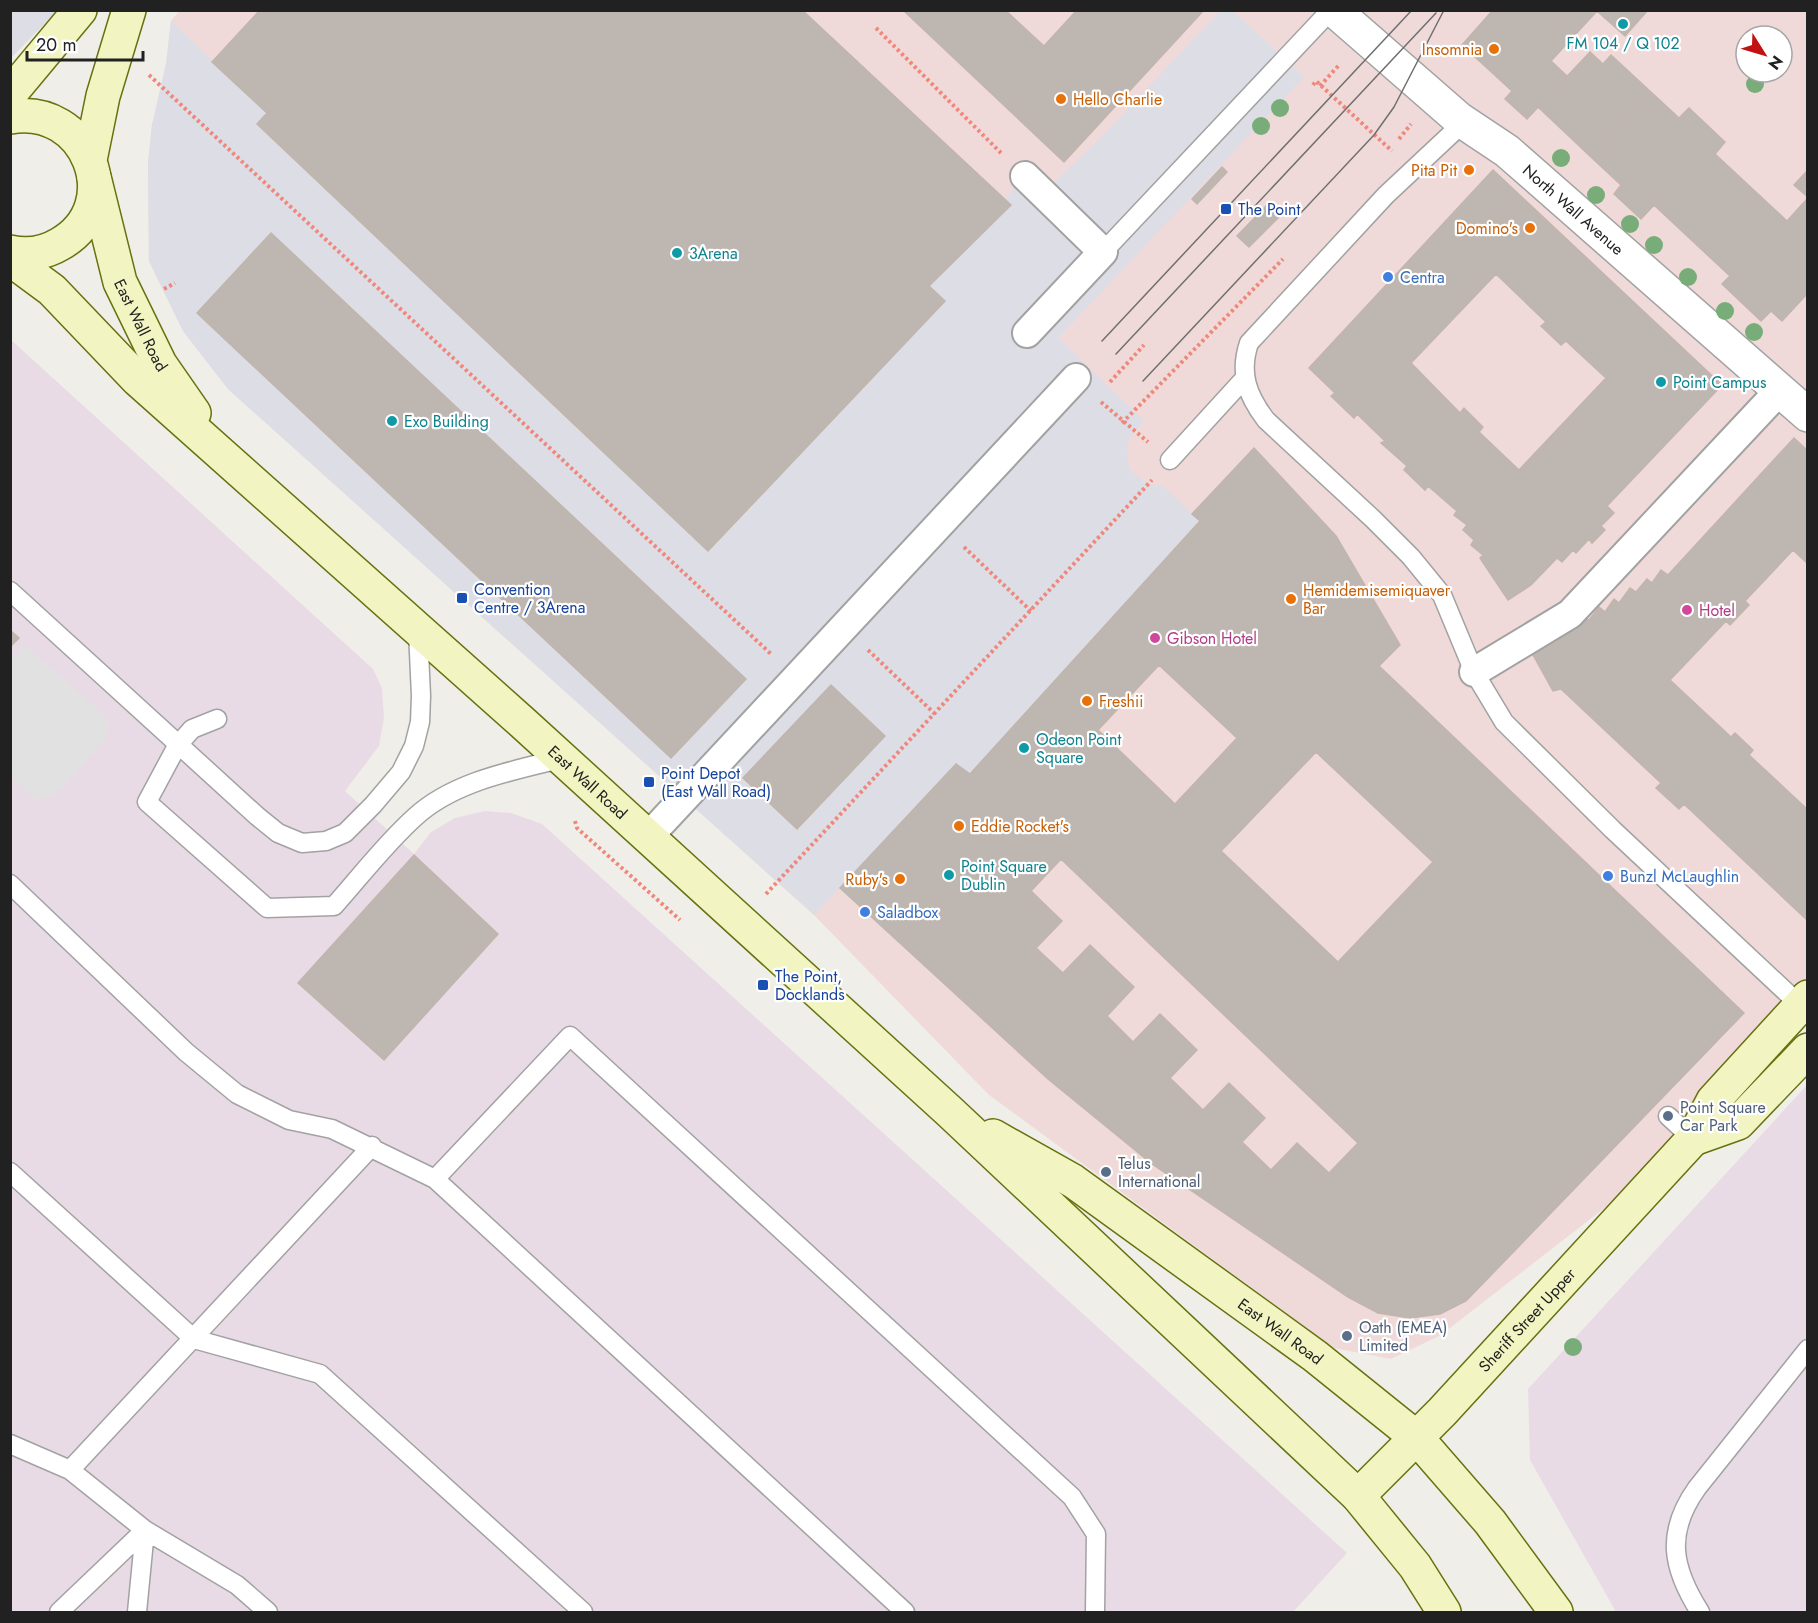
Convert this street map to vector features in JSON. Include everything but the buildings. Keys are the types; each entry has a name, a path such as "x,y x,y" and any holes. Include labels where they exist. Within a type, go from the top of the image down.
{"main road":[{"path":"10,94 80,10"},
{"path":"10,252 33,254 50,249 66,240 80,228 89,213 94,195 92,168 115,51 129,10"},
{"path":"10,117 38,117 54,122 69,131 81,144 92,168"},
{"name":"East Wall Road","path":"92,168 120,282 139,324 160,364 224,456"},
{"name":"East Wall Road","path":"10,260 52,290 138,380 950,1112 1358,1497 1415,1566 1444,1612"},
{"name":"Sheriff Street Upper","path":"1358,1497 1417,1438 1693,1139 1713,1101 1804,1001"},
{"name":"Sheriff Street Upper","path":"1693,1139 1738,1123 1808,1050"},
{"name":"East Wall Road","path":"950,1112 1073,1181 1315,1356 1417,1438 1490,1522 1556,1612"}],"street":[{"name":"North Wall Avenue","path":"1343,13 1464,122 1507,151 1808,415"},
{"path":"1025,176 1103,252 1027,333"},
{"path":"647,838 1076,378"},
{"path":"1474,672 1570,614 1780,390"}],"lane":[{"path":"1103,252 1343,13"},
{"path":"1464,122 1386,195 1249,343 1243,360 1244,379 1251,401 1266,420 1388,534 1442,595 1474,672 1504,722 1613,830 1804,1001"},
{"path":"1170,460 1244,379"},
{"path":"10,591 177,746 278,833 302,843 326,841 345,833 401,772 414,746 420,722 418,631"},
{"path":"217,719 192,729 177,746 147,802 267,908 334,906 416,816 440,800 497,775 560,759"},
{"path":"10,884 186,1052 237,1094 289,1120 332,1129 372,1146 435,1179 904,1612"},
{"path":"435,1179 570,1036 1072,1497 1096,1534 1095,1612"},
{"path":"1668,1116 1693,1139"},
{"path":"70,1470 372,1146"},
{"path":"10,1172 194,1339 320,1374 583,1612"},
{"path":"1700,1612 1677,1563 1675,1546 1677,1525 1686,1504 1697,1488 1808,1349"},
{"path":"10,1444 70,1470 145,1530 237,1585 268,1612"},
{"path":"58,1612 145,1530"},
{"path":"137,1612 145,1530"}],"path":[{"path":"876,28 1025,176"},
{"path":"115,51 140,67 796,677"},
{"path":"1320,86 1345,59"},
{"path":"1313,85 1316,81 1391,150"},
{"path":"1383,158 1412,122"},
{"path":"1122,423 1291,251"},
{"path":"1107,386 1144,345"},
{"path":"740,922 1170,460"},
{"path":"939,524 1031,611"},
{"path":"843,627 935,714"}],"shaded area":[{"path":"10,11 57,11 11,58"},
{"path":"179,11 1807,11 1807,1014 1693,1139 1441,1335 1391,1359 1334,1348 989,1095 814,915 228,389 183,331 149,261 148,163 152,125 166,64 171,21"},
{"path":"1220,11 1233,11 1304,77 1058,338 1144,421 1130,437 1127,447 1129,469 1148,485 1163,486 1200,521 970,774 956,764 814,915 228,389 183,331 149,261 148,163 152,125 166,64 171,21 267,113 257,125 708,551 944,301 929,286 1010,205 1005,199 1028,172 1050,186 1097,142","holes":["271,234 746,678 672,758 197,313","831,686 797,829 796,829 743,778"]},
{"path":"10,339 373,669 382,688 384,718 379,746 345,791 414,854 431,832 455,818 485,811 511,813 542,824 1347,1553 1293,1612 11,1612"},
{"path":"25,645 108,719 105,740 56,794 35,800 11,776 11,661"},
{"path":"1807,1085 1807,1612 1616,1612 1530,1460 1528,1389"}],"tram line":[{"path":"1102,341 1412,10"},
{"path":"1143,381 1374,135 1394,107 1444,10"},
{"path":"1116,354 1436,13"}],"place":[{"name":"FM 104 / Q 102","path":"1623,24"},
{"name":"Insomnia","path":"1494,49"},
{"name":"Hello Charlie","path":"1061,99"},
{"name":"Pita Pit","path":"1469,170"},
{"name":"The Point","path":"1226,209"},
{"name":"Domino's","path":"1530,228"},
{"name":"3Arena","path":"677,253"},
{"name":"Centra","path":"1388,277"},
{"name":"Point Campus","path":"1661,382"},
{"name":"Exo Building","path":"392,421"},
{"name":"Convention Centre / 3Arena","path":"462,598"},
{"name":"Hemidemisemiquaver Bar","path":"1291,599"},
{"name":"Hotel","path":"1687,610"},
{"name":"Gibson Hotel","path":"1155,638"},
{"name":"Freshii","path":"1087,701"},
{"name":"Odeon Point Square","path":"1024,748"},
{"name":"Point Depot (East Wall Road)","path":"649,782"},
{"name":"Eddie Rocket's","path":"959,826"},
{"name":"Point Square Dublin","path":"949,875"},
{"name":"Bunzl McLaughlin","path":"1608,876"},
{"name":"Ruby's","path":"900,879"},
{"name":"Saladbox","path":"865,912"},
{"name":"The Point, Docklands","path":"763,985"},
{"name":"Point Square Car Park","path":"1668,1116"},
{"name":"Telus International","path":"1106,1172"},
{"name":"Oath (EMEA) Limited","path":"1347,1336"}]}
